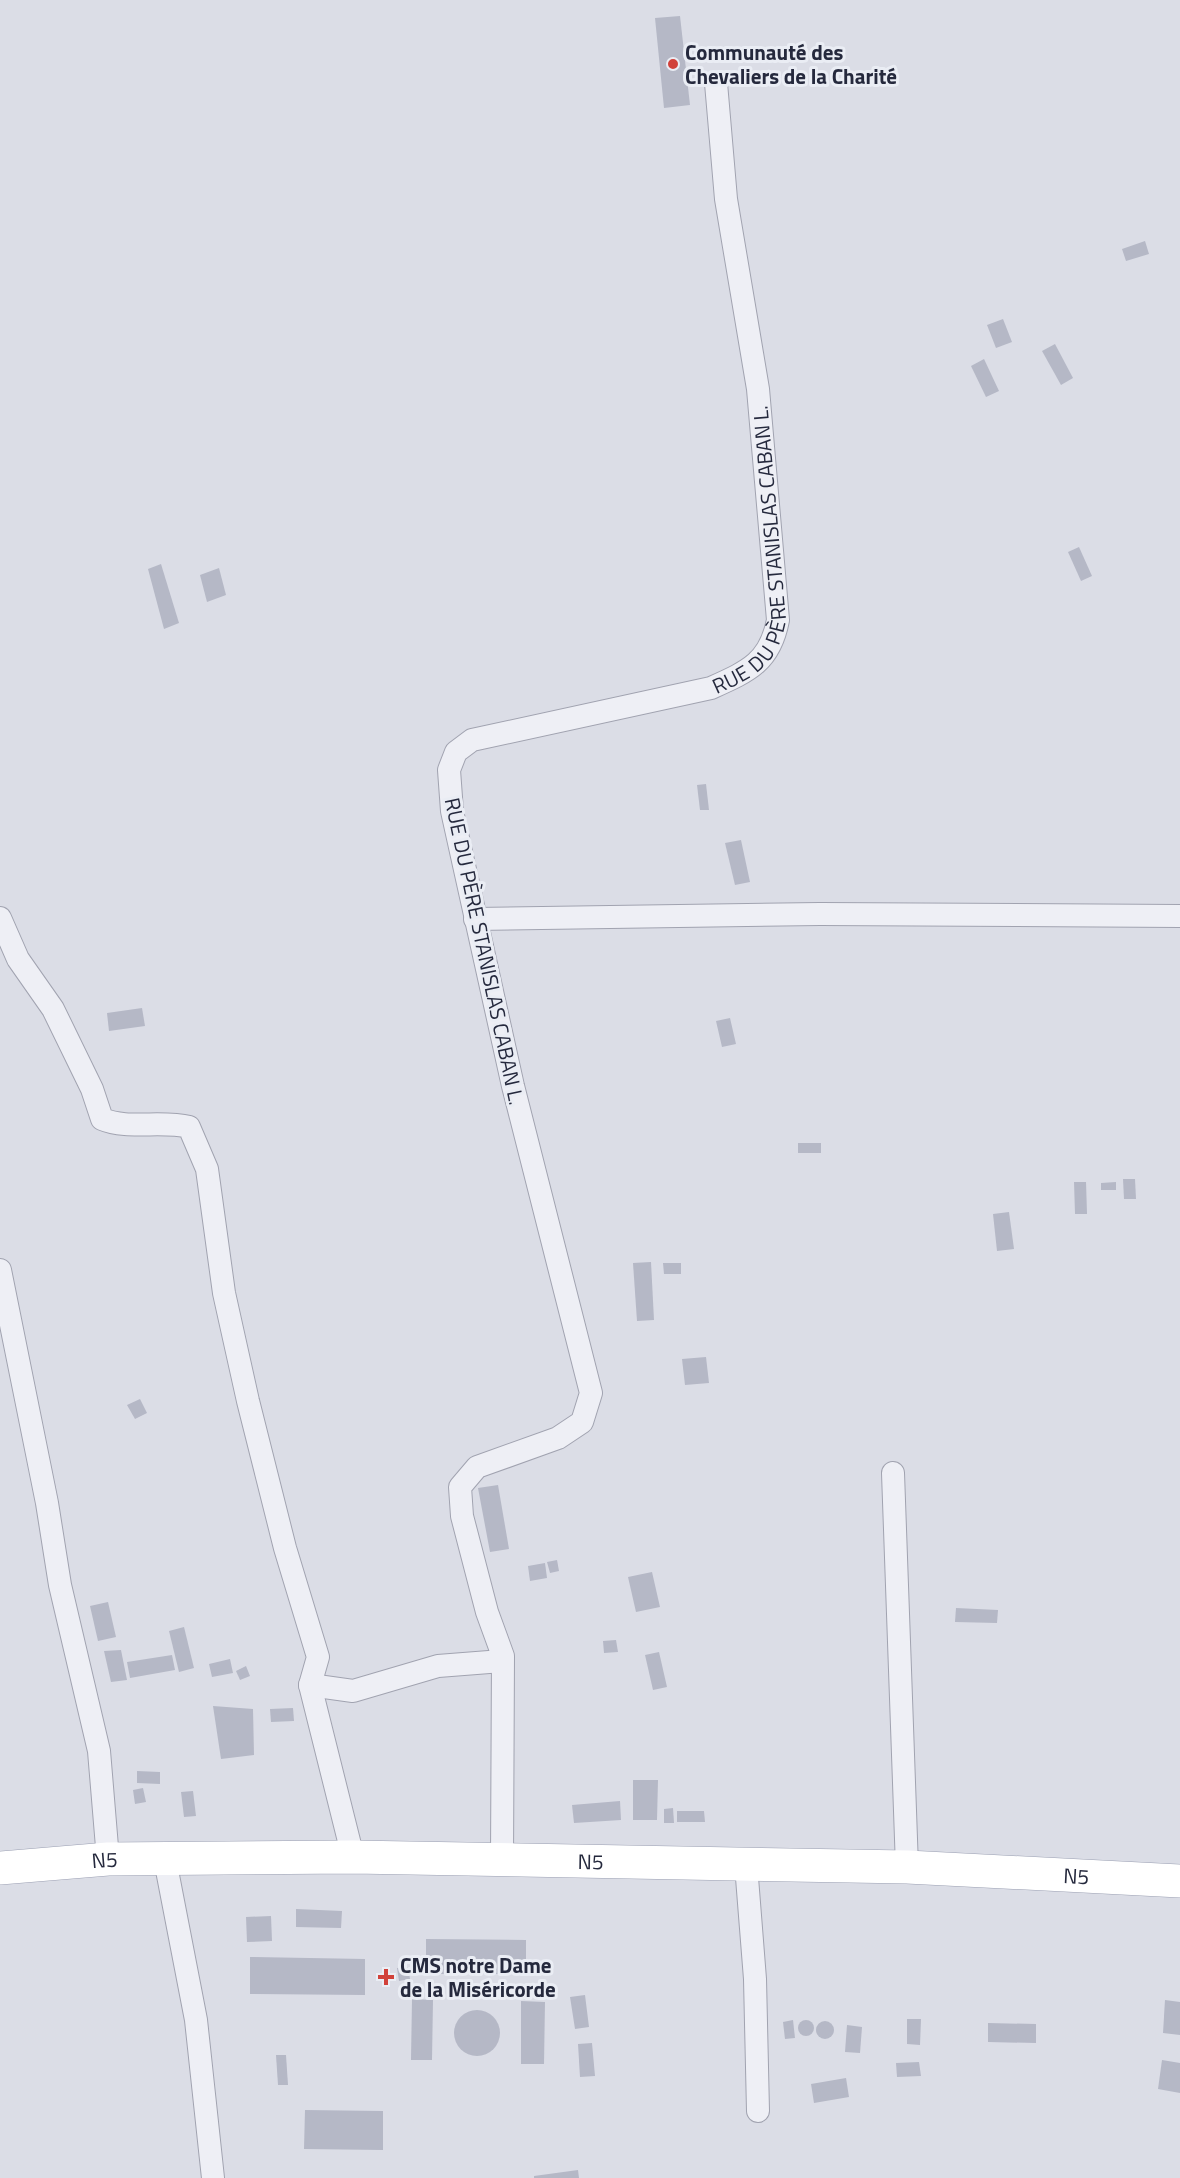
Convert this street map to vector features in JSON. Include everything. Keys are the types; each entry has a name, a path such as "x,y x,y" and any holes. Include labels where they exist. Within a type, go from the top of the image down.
{"main road":[{"name":"N5","path":"0,1868 108,1859 353,1857 906,1867 1180,1881"}],"street":[{"name":"RUE DU PÈRE STANISLAS CABAN L.","path":"502,1859 502,1656 487,1612 462,1516 460,1487 477,1467 558,1438 582,1422 591,1393 513,1086 452,811 448,780 452,758 462,746 472,740 539,723 711,688 744,672 759,661 770,649 775,636 778,620 758,389 726,199 716,83"},
{"path":"475,919 820,914 1180,916"},
{"path":"0,918 18,959 52,1009 92,1089 102,1119 113,1124 172,1122 189,1127 207,1170 224,1293 285,1548 318,1658 310,1685 353,1857"},
{"path":"0,1270 47,1503 60,1585 99,1751 108,1859"},
{"path":"893,1473 906,1867"},
{"path":"310,1685 353,1691 438,1666 502,1661"},
{"path":"165,1860 196,2020 213,2178"},
{"path":"746,1865 755,1979 758,2110"}],"building":[{"path":"680,16 690,105 664,108 655,18"},
{"path":"1145,241 1149,254 1126,261 1122,249"},
{"path":"1003,319 1012,342 996,348 987,325"},
{"path":"1055,344 1073,378 1061,385 1042,351"},
{"path":"984,359 999,391 986,397 971,366"},
{"path":"1079,547 1092,576 1081,581 1068,552"},
{"path":"161,564 179,623 164,629 148,569"},
{"path":"219,568 226,595 207,602 200,575"},
{"path":"706,784 709,810 700,810 697,785"},
{"path":"741,840 750,882 735,885 725,843"},
{"path":"142,1008 145,1026 109,1031 107,1013"},
{"path":"730,1018 736,1044 722,1047 716,1021"},
{"path":"798,1143 821,1143 821,1153 798,1153"},
{"path":"1123,1179 1135,1179 1136,1199 1124,1199"},
{"path":"1074,1182 1086,1182 1087,1214 1075,1214"},
{"path":"1116,1182 1116,1190 1101,1190 1101,1183"},
{"path":"1009,1212 1014,1249 997,1251 993,1214"},
{"path":"651,1262 654,1320 637,1321 633,1263"},
{"path":"663,1263 681,1263 681,1274 664,1274"},
{"path":"706,1357 709,1383 685,1385 682,1359"},
{"path":"140,1399 147,1413 135,1419 127,1405"},
{"path":"498,1485 509,1549 490,1552 478,1488"},
{"path":"557,1560 559,1571 550,1573 547,1562"},
{"path":"545,1563 547,1578 530,1581 528,1566"},
{"path":"652,1572 660,1607 636,1612 628,1577"},
{"path":"108,1602 116,1637 98,1641 90,1606"},
{"path":"956,1608 998,1610 997,1623 955,1622"},
{"path":"184,1627 194,1668 179,1672 169,1631"},
{"path":"616,1640 618,1652 604,1653 603,1641"},
{"path":"121,1650 127,1680 111,1682 104,1651"},
{"path":"659,1652 667,1687 653,1690 645,1655"},
{"path":"172,1655 175,1670 130,1678 127,1662"},
{"path":"230,1659 233,1673 212,1677 209,1664"},
{"path":"246,1666 250,1676 240,1680 236,1671"},
{"path":"213,1706 253,1709 254,1755 221,1759"},
{"path":"293,1708 294,1721 271,1722 270,1709"},
{"path":"137,1771 160,1772 160,1784 137,1783"},
{"path":"633,1780 658,1780 657,1820 633,1820"},
{"path":"143,1788 146,1802 135,1804 133,1790"},
{"path":"193,1791 196,1816 184,1817 181,1792"},
{"path":"620,1801 621,1820 574,1823 572,1805"},
{"path":"673,1808 674,1823 664,1823 664,1809"},
{"path":"677,1811 704,1811 705,1822 677,1822"},
{"path":"296,1909 342,1911 341,1928 296,1927"},
{"path":"271,1916 272,1941 247,1942 246,1917"},
{"path":"426,1939 526,1940 526,1974 426,1974"},
{"path":"250,1957 365,1959 365,1995 250,1994"},
{"path":"408,1967 410,1979 399,1981 397,1968"},
{"path":"585,1995 589,2027 575,2029 570,1997"},
{"path":"412,1999 433,2000 432,2060 411,2060"},
{"path":"1165,2000 1180,2002 1180,2035 1163,2033"},
{"path":"521,2001 545,2002 544,2064 521,2064"},
{"path":"477,2010 493,2017 500,2033 493,2049 477,2056 461,2049 454,2033 461,2017"},
{"path":"907,2019 921,2019 920,2045 907,2044"},
{"path":"793,2020 795,2038 785,2039 783,2022"},
{"path":"803,2020 809,2020 814,2028 812,2034 803,2036 798,2031 798,2025"},
{"path":"825,2021 831,2024 834,2030 831,2036 825,2039 819,2036 816,2030 819,2024"},
{"path":"988,2023 1036,2024 1036,2043 988,2042"},
{"path":"847,2025 862,2027 860,2053 845,2052"},
{"path":"592,2043 595,2076 580,2077 578,2044"},
{"path":"276,2055 286,2055 288,2085 278,2085"},
{"path":"1162,2060 1180,2063 1180,2093 1158,2089"},
{"path":"919,2062 921,2076 897,2077 896,2063"},
{"path":"846,2078 849,2097 814,2103 811,2084"},
{"path":"305,2110 383,2111 383,2150 304,2149"},
{"path":"578,2170 579,2178 534,2178 534,2176"}],"place":[{"name":"Communauté des Chevaliers de la Charité","path":"673,64"},
{"name":"CMS notre Dame de la Miséricorde","path":"386,1977"}]}
